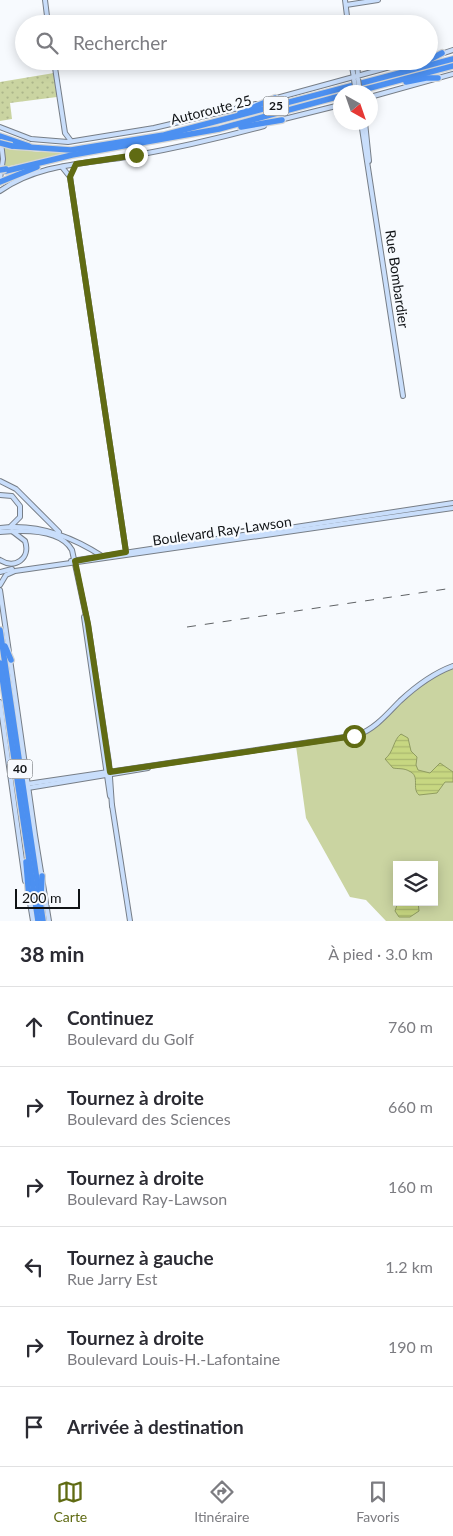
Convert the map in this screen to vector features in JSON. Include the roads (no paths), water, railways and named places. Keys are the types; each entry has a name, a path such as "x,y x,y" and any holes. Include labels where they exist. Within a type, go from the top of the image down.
{"highway":[{"path":"438,55 442,53"},
{"name":"Autoroute 25","path":"438,62 453,58"},
{"path":"438,70 453,66"},
{"path":"351,85 395,70"},
{"name":"Autoroute 25","path":"353,85 409,70"},
{"path":"378,86 438,70"},
{"path":"378,89 426,78 438,78"},
{"name":"Autoroute 25","path":"0,142 12,146 35,149 67,150 103,146 210,125 333,91"},
{"path":"210,125 275,98"},
{"name":"Autoroute 25","path":"0,181 6,171 77,154 219,129 333,99"},
{"path":"219,129 282,120"},
{"path":"0,136 35,149"},
{"path":"0,625 11,660"},
{"name":"40","path":"0,630 43,921"},
{"name":"40","path":"0,663 38,921"},
{"path":"25,835 29,898"},
{"path":"41,908 42,876"}],"street":[{"path":"45,0 47,15"},
{"path":"347,15 345,2 378,0"},
{"path":"442,53 453,50"},
{"path":"55,70 65,133 71,141"},
{"path":"354,70 358,85"},
{"path":"356,70 356,85"},
{"path":"0,127 28,138 59,142 71,141 154,128 382,70"},
{"path":"378,95 453,74"},
{"path":"0,191 30,175 62,166 180,146 333,107"},
{"name":"Rue Bombardier","path":"362,130 403,396"},
{"name":"Rue Bombardier","path":"366,130 369,165"},
{"path":"59,142 65,133"},
{"path":"0,142 4,159 0,181"},
{"path":"70,177 76,164"},
{"path":"62,166 70,177 126,554"},
{"path":"0,481 16,489 62,535"},
{"path":"0,495 12,496 20,506 19,519 11,529"},
{"name":"Boulevard Ray-Lawson","path":"162,549 453,503"},
{"name":"Boulevard Ray-Lawson","path":"0,585 4,577 12,572 453,508"},
{"path":"0,528 35,532 64,541 72,548 84,613 130,921"},
{"path":"0,532 11,529 39,528 62,535 102,556"},
{"path":"0,560 7,564 14,564 26,554 25,541 11,529"},
{"name":"Boulevard Ray-Lawson","path":"0,572 126,554"},
{"path":"0,590 49,921"},
{"path":"28,786 358,735 378,723 405,696 428,679 453,666"},
{"path":"0,702 33,921"}],"railway":[{"path":"187,627 453,588"}]}
